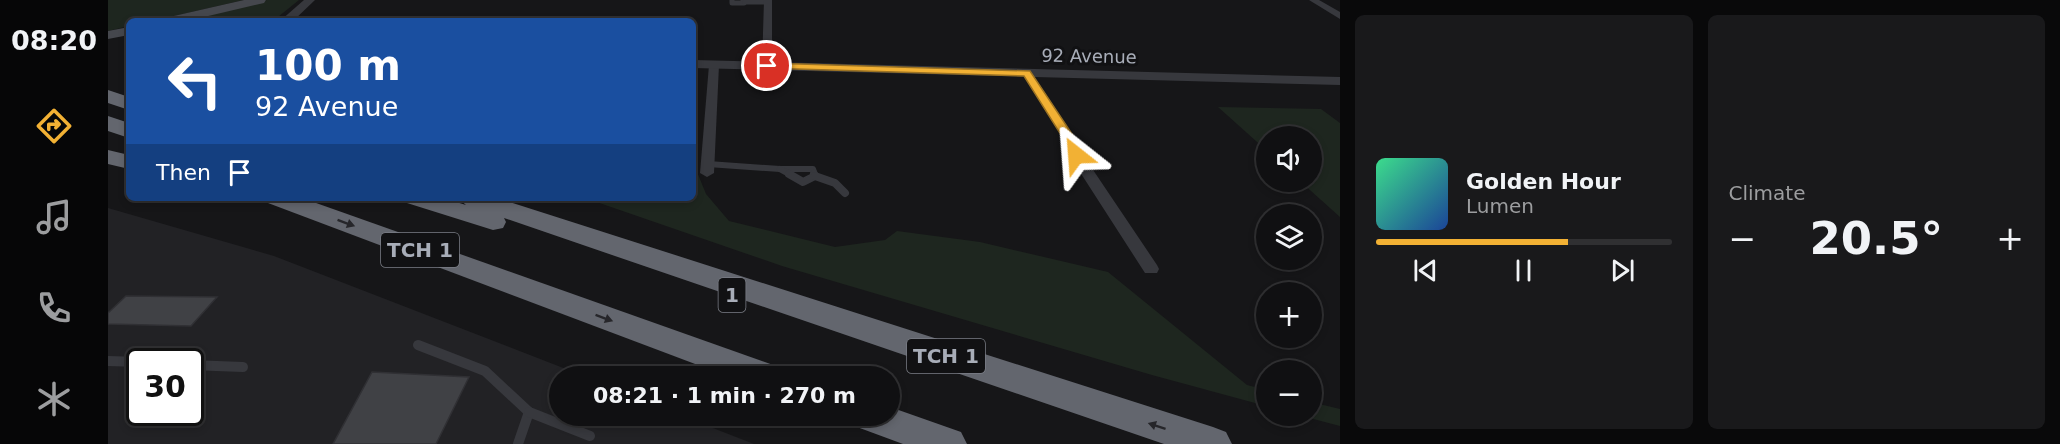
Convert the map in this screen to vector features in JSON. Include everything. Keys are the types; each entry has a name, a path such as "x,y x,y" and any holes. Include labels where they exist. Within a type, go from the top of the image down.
{"highway":[{"path":"108,80 126,86"},
{"path":"108,96 126,103"},
{"path":"108,123 126,130"},
{"path":"108,138 126,144"},
{"path":"108,157 126,161"},
{"name":"TCH 1","path":"282,201 736,366"},
{"name":"1","path":"426,201 1048,390"},
{"name":"TCH 1","path":"481,201 1213,444"},
{"path":"512,201 567,228"},
{"path":"898,426 948,444"}],"main road":[{"path":"183,18 260,0"},
{"path":"108,35 126,32"}],"street":[{"path":"289,18 310,0"},
{"path":"1313,0 1340,16"},
{"path":"767,66 768,1"},
{"name":"92 Avenue","path":"696,64 1340,81"},
{"path":"708,168 714,65"},
{"path":"1027,73 1076,149 1076,155 1151,269"}],"lane":[{"path":"732,0 731,2 735,4 744,1 768,1"},
{"path":"708,168 813,169 815,177"},
{"path":"780,169 803,182 815,177 835,183 845,193"},
{"path":"418,345 484,371 529,412 590,436"},
{"path":"108,361 126,362"},
{"path":"204,366 243,367"},
{"path":"518,444 529,412"}],"shaded area":[{"path":"108,0 244,0 166,18 126,18 126,27 108,31"},
{"path":"267,0 299,0 277,18 198,18"},
{"path":"1218,107 1321,109 1340,123 1340,217 1312,192 1322,192 1322,126 1256,126 1256,141"},
{"path":"696,169 706,194 729,221 835,247 885,240 897,231 980,242 1108,272 1247,385 1256,387 1256,403 782,266 594,201 696,201"},
{"path":"108,208 274,256 558,366 549,366 549,426 708,426 754,444 108,444"},
{"path":"1322,405 1340,409 1340,426 1322,421"}],"building":[{"path":"126,296 217,297 191,326 108,324 108,313"},
{"path":"372,372 469,377 436,444 333,444"}],"route":[{"path":"767,66 1027,73 1076,149 1076,155"}]}
